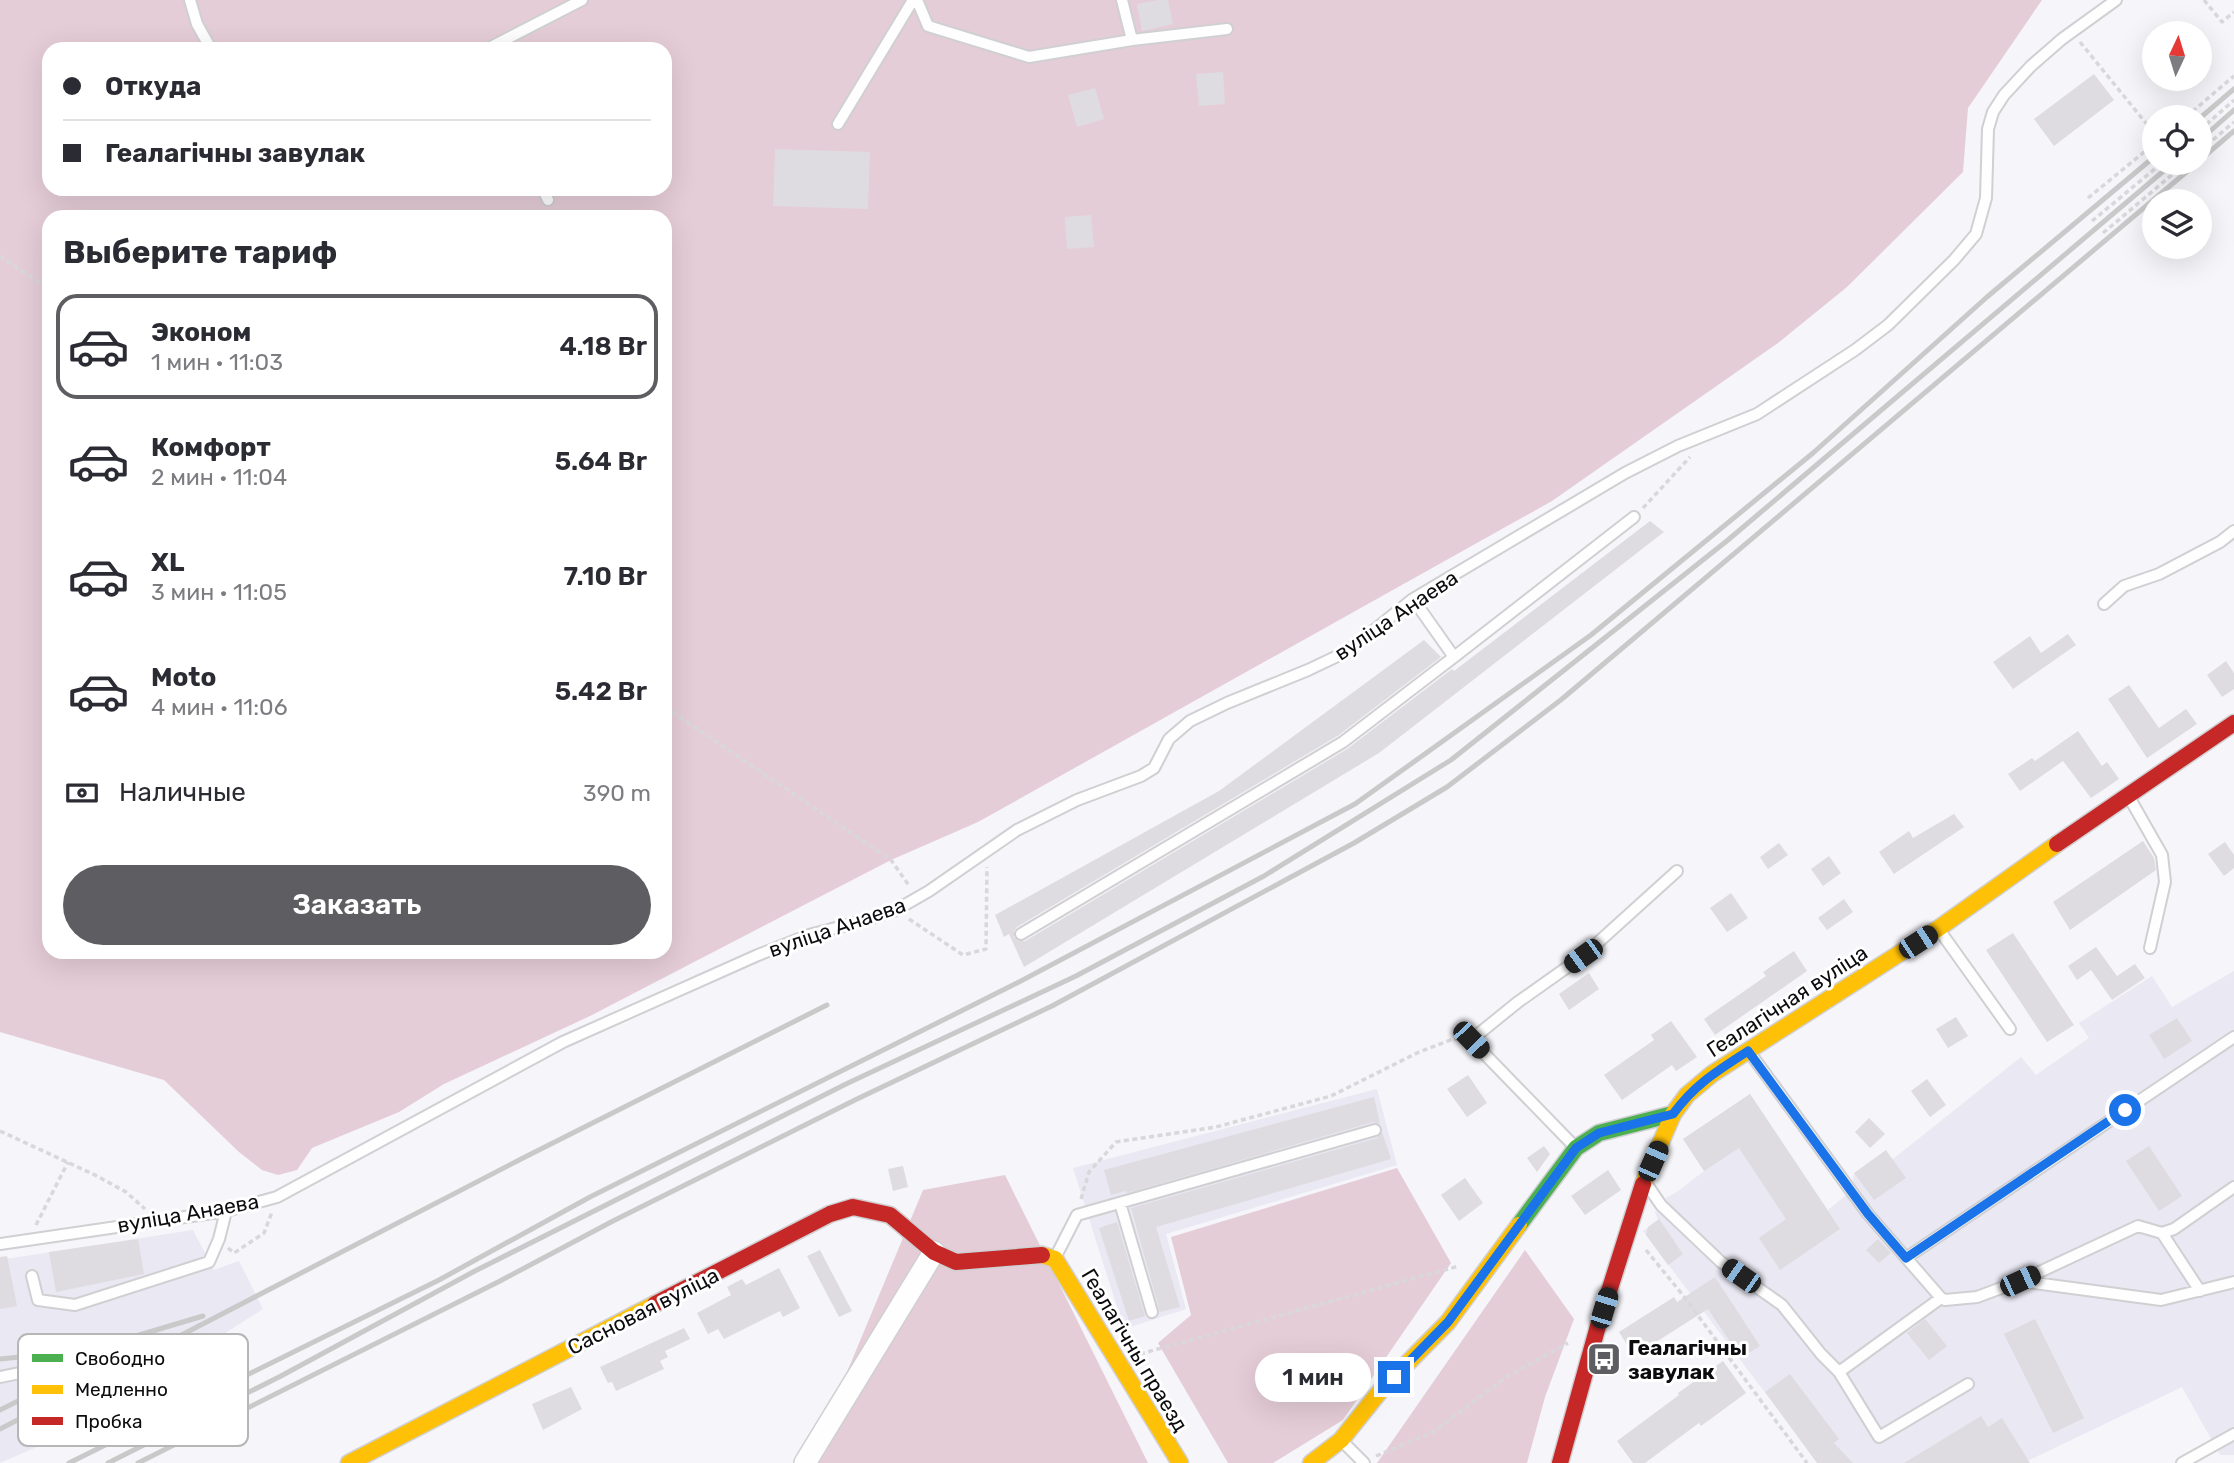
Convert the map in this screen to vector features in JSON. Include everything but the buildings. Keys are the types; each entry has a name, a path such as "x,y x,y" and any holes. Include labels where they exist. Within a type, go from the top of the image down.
{"street":[{"name":"Геалагічная вуліца","path":"1560,1463 1598,1326 1644,1182 1673,1114 1687,1095 1712,1074 1939,928 2128,794 2234,723"},
{"path":"1311,1463 1341,1440 1381,1390 1448,1322 1576,1148 1599,1133 1673,1114"},
{"name":"Сасновая вуліца","path":"349,1463 830,1214 853,1207 890,1215 934,1252 956,1262 1038,1254 1055,1259"},
{"path":"805,1463 934,1252"},
{"name":"Геалагічны праезд","path":"1055,1259 1180,1463"}],"lane":[{"path":"190,0 197,24 207,42"},
{"path":"501,42 582,0"},
{"path":"838,124 915,0 929,26 1029,57 1132,40 1227,29"},
{"path":"1122,0 1132,40"},
{"name":"вуліца Анаева","path":"0,1244 226,1211 277,1197 563,1042 758,955 810,935 896,910 1017,830 1077,800 1141,776 1154,768 1169,739 1190,722 1227,703 1348,651 1413,599 1625,473 1678,446 1757,414 1855,350 1904,311 1954,260 1976,234 1986,198 1987,129 1993,112 2004,95 2031,66 2071,32 2116,0"},
{"path":"546,196 548,200"},
{"path":"1021,934 1343,742 1634,517"},
{"path":"2104,604 2124,586 2159,574 2220,542 2234,531"},
{"path":"1413,599 1454,657"},
{"path":"2128,794 2162,855 2165,882 2150,948"},
{"path":"1576,1148 1471,1040 1518,1002 1583,956 1677,871"},
{"path":"1939,928 2010,1029"},
{"path":"1906,1258 2234,1037"},
{"path":"1748,1051 1868,1214 1941,1298"},
{"path":"1055,1259 1077,1215 1376,1130"},
{"path":"1644,1182 1661,1205 1721,1262 1782,1305 1839,1372 1879,1437 1968,1384"},
{"path":"1839,1372 1941,1298 1978,1297 2020,1281 2138,1226 2162,1233 2174,1229 2234,1187"},
{"path":"1120,1203 1152,1312"},
{"path":"32,1276 38,1300 75,1305 209,1262 219,1239 226,1211"},
{"path":"2162,1233 2200,1291"},
{"path":"2020,1281 2161,1300 2234,1282"},
{"path":"0,1377 18,1373"},
{"path":"2182,1463 2234,1434"},
{"path":"1341,1440 1365,1462"}],"path":[{"path":"2204,0 2222,22 2234,12"},
{"path":"2071,32 2142,118"},
{"path":"2200,105 2234,76"},
{"path":"2212,119 2234,100"},
{"path":"2212,141 2234,122"},
{"path":"2088,198 2142,154"},
{"path":"2092,221 2148,175"},
{"path":"2103,233 2169,175"},
{"path":"0,256 42,284"},
{"path":"1634,517 1713,432"},
{"path":"672,712 891,860 918,897"},
{"path":"896,910 963,955 986,949 987,851"},
{"path":"1077,1215 1089,1172 1116,1142 1216,1127 1331,1096 1419,1052 1453,1039 1471,1040"},
{"path":"0,1131 126,1192 159,1221"},
{"path":"28,1240 68,1162"},
{"path":"219,1239 234,1253 264,1233 277,1197"},
{"path":"1637,1240 1682,1294 1807,1463"},
{"path":"1117,1360 1468,1264"},
{"path":"1365,1462 1433,1432 1508,1376 1598,1326"}],"shaded area":[{"path":"0,0 2042,0 1968,108 1963,172 1847,287 1778,343 1552,501 978,822 891,860 590,1016 444,1084 399,1112 312,1148 297,1170 278,1175 262,1170 239,1152 164,1080 0,1032"},
{"path":"2234,971 2234,1455 2220,1455 2182,1387 2023,1463 1818,1463 1643,1231 1658,1220 1655,1212 1667,1197 1704,1171 1683,1139 1750,1094 1828,1210 1851,1191 1854,1173 1893,1159 2021,1057 2036,1075 2089,1038 2079,1023 2152,976 2172,1007"},
{"path":"1377,1089 1397,1165 1166,1234 1186,1309 1124,1329 1073,1168"},
{"path":"1397,1168 1451,1263 1343,1420 1273,1463 1228,1463 1158,1343 1191,1315 1171,1237"},
{"path":"1005,1175 1148,1463 809,1463 923,1190"},
{"path":"193,1230 214,1270 239,1261 263,1309 223,1334 18,1334 18,1446 39,1446 0,1463 0,1270 6,1259"},
{"path":"1525,1250 1574,1319 1545,1397 1527,1463 1377,1463"}],"railway":[{"path":"2212,108 2234,89"},
{"path":"2212,129 2234,110"},
{"path":"2212,150 2234,131"},
{"path":"248,1374 439,1280 590,1197 1017,983 1355,804 1591,635 1813,453 1987,297 2142,167"},
{"path":"248,1393 473,1272 846,1084 1076,976 1264,876 1451,760 1728,540 2159,175"},
{"path":"248,1408 857,1099 1052,1006 1354,843 1447,787 1562,699 2183,175"},
{"path":"183,1334 525,1157 827,1005"},
{"path":"143,1334 203,1316"},
{"path":"0,1359 18,1357"},
{"path":"0,1410 18,1401"},
{"path":"0,1429 18,1420"},
{"path":"69,1463 103,1446"},
{"path":"108,1463 142,1446"},
{"path":"138,1463 172,1446"}],"traffic: fast":[{"path":"1519,1225 1576,1148 1599,1133 1673,1114"}],"traffic: slow":[{"path":"1643,1184 1673,1114 1687,1095 1712,1074 1939,928 2057,844"},
{"path":"1311,1463 1341,1440 1381,1390 1448,1322 1519,1225"},
{"path":"1042,1255 1055,1259 1180,1463"},
{"path":"349,1463 655,1304"}],"traffic: jam":[{"path":"2057,844 2234,723"},
{"path":"1560,1463 1598,1326 1643,1184"},
{"path":"655,1304 830,1214 853,1207 890,1215 934,1252 956,1262 1042,1255"}],"place":[{"name":"Геалагічны завулак","path":"1604,1359"}],"route":[{"path":"1394,1377 1448,1322 1576,1148 1599,1133 1673,1114 1687,1095 1712,1074 1748,1051 1868,1214 1906,1258 2125,1110"}]}
